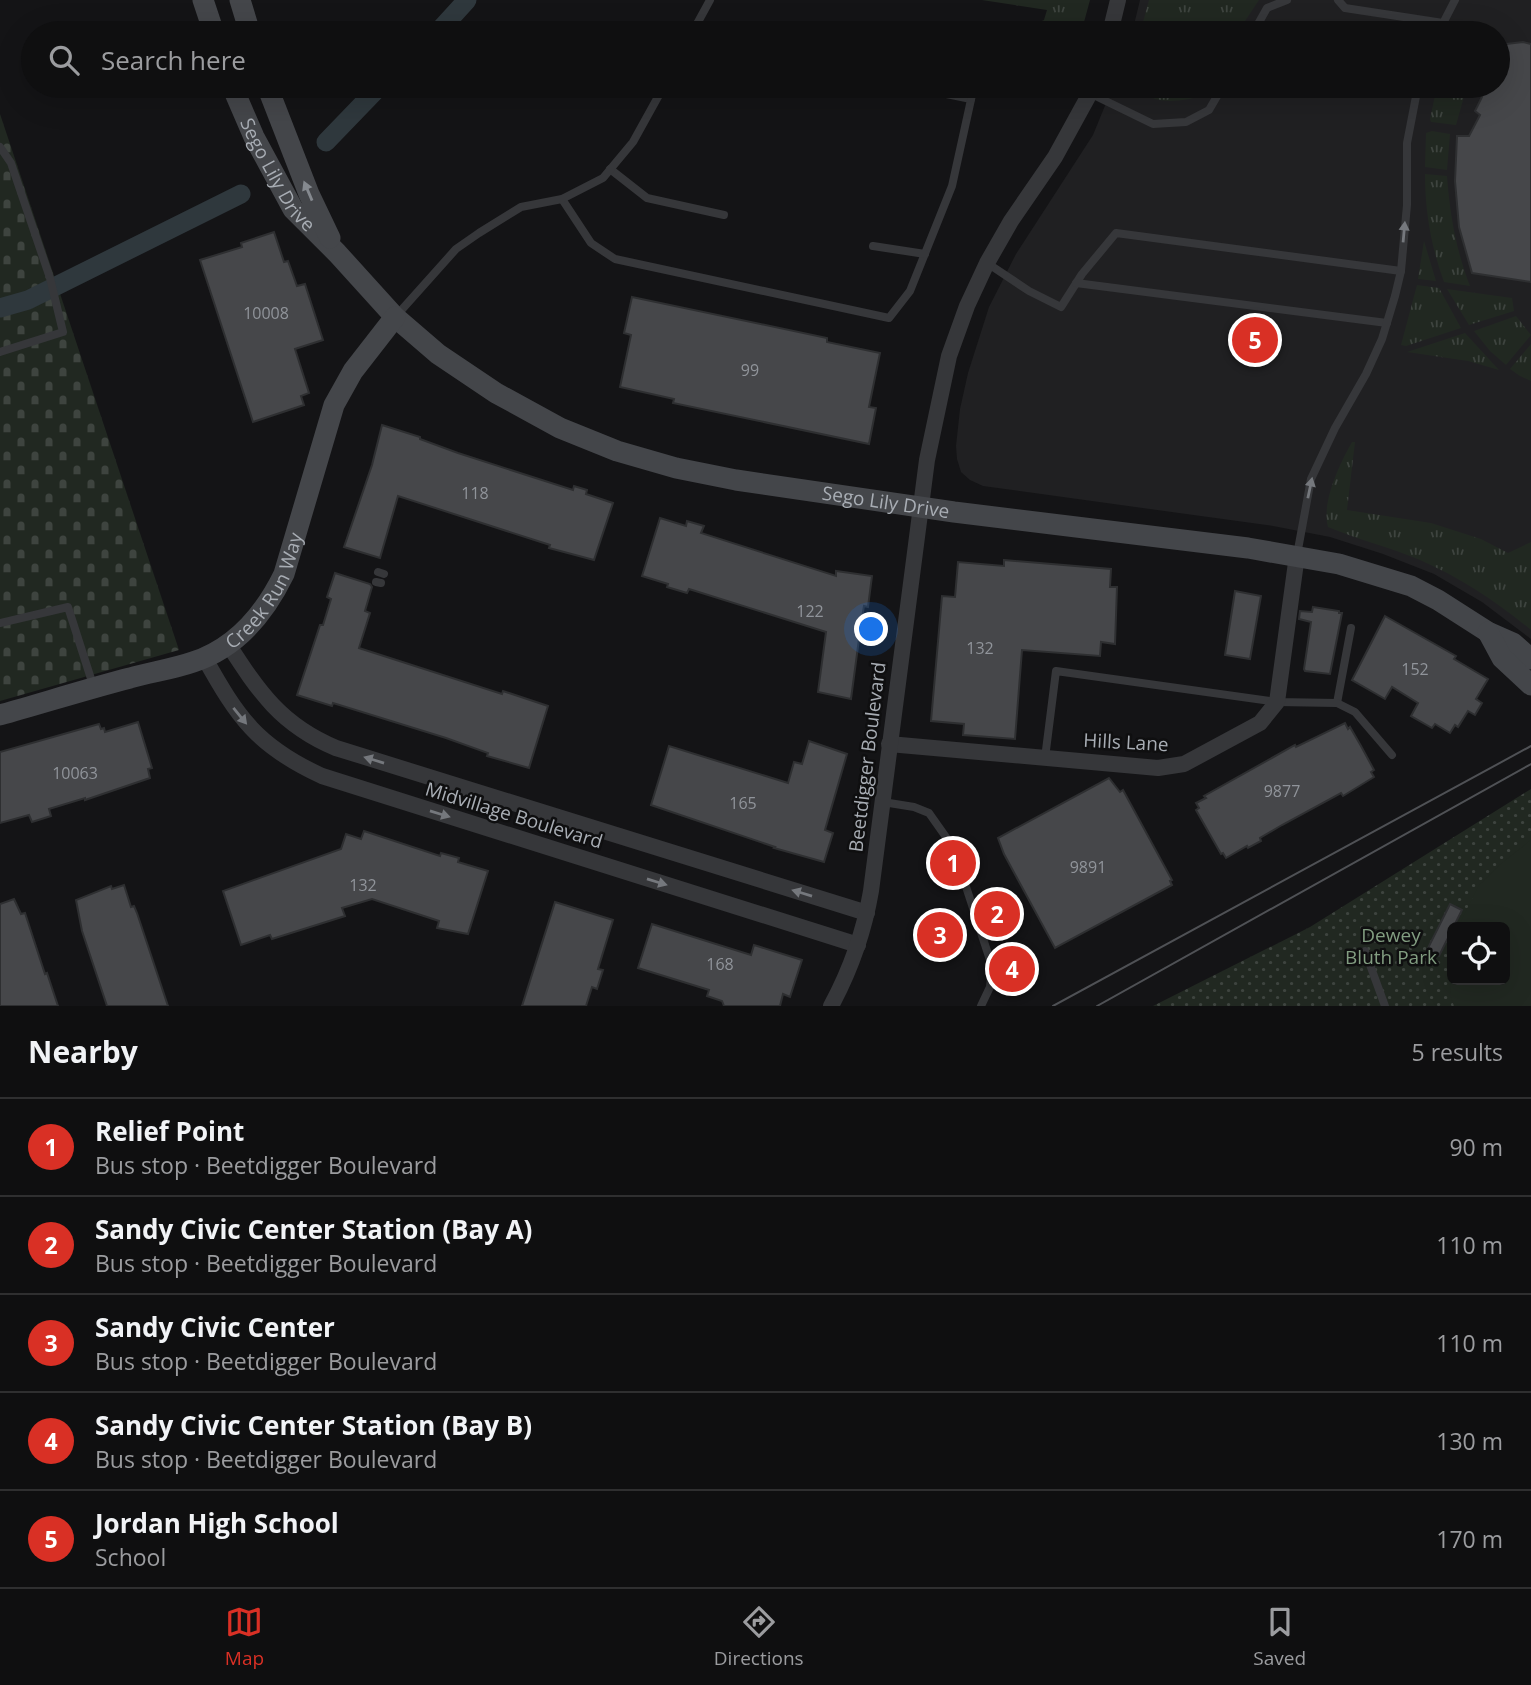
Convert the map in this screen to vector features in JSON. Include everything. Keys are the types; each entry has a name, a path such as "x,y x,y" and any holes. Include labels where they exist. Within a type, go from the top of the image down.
{"main road":[{"path":"203,0 210,21"},
{"path":"240,0 246,21"},
{"name":"Sego Lily Drive","path":"237,98 254,137 293,209 395,317 438,354 496,393 560,428 617,451 676,468 736,480 920,507 1297,555 1339,564 1411,586 1488,632 1513,643 1531,659"},
{"name":"Sego Lily Drive","path":"272,98 309,194 337,253"},
{"name":"Creek Run Way","path":"0,715 191,663 228,643 256,620 275,592 292,550 334,405 352,371 395,317"},
{"name":"Sego Lily Drive","path":"1488,632 1502,658 1531,685"}],"street":[{"path":"1113,21 1118,0"},
{"name":"Beetdigger Boulevard","path":"831,1006 843,984 867,913 920,507 934,421 949,356 967,306 987,263 1011,221 1055,157 1087,98"},
{"path":"1277,702 1297,555"},
{"name":"Midvillage Boulevard","path":"228,643 254,684 276,710 319,741 372,760 867,913"},
{"name":"Midvillage Boulevard","path":"204,657 231,705 244,722 274,749 323,776 858,945"},
{"name":"Hills Lane","path":"889,744 1158,768 1184,764 1259,723 1277,702"}],"lane":[{"path":"699,21 710,0"},
{"path":"1260,21 1267,9 1287,0"},
{"path":"1338,0 1345,8 1430,21"},
{"path":"1444,21 1455,0"},
{"path":"395,317 456,249 521,207 562,199 603,177 633,142 657,98"},
{"path":"562,199 591,243 615,259 889,318 910,291 952,186 971,99 966,98"},
{"path":"1108,98 1153,124 1186,122 1209,110 1216,98"},
{"path":"1297,555 1311,479 1335,428 1366,374 1387,323 1401,271 1406,205 1406,143 1415,98"},
{"path":"0,147 11,163 50,278 63,332 0,352"},
{"path":"610,169 647,198 724,215"},
{"path":"987,263 1061,307 1076,283 1116,233 1401,271"},
{"path":"873,246 925,254"},
{"path":"1076,283 1387,323"},
{"path":"0,623 68,607 93,688"},
{"path":"1338,703 1351,628"},
{"path":"1045,758 1056,671 1277,702 1338,703 1354,712 1392,755"},
{"path":"883,802 914,807 929,813 953,847 992,966 990,987 981,1006"},
{"path":"1365,951 1385,1006"}],"shaded area":[{"path":"1140,0 1531,0 1531,639 1482,602 1434,574 1330,537 1273,526 983,486 961,472 956,446 960,409 968,373 989,307 1016,254 1093,135 1108,98 1510,98 1510,21 1135,21"}],"green space":[{"path":"982,0 1090,0 1084,21 1042,21 1047,10"},
{"path":"1149,0 1259,0 1245,21 1143,21"},
{"path":"1153,98 1192,98 1184,100"},
{"path":"1434,98 1464,98 1456,125 1431,122"},
{"path":"0,114 179,650 0,701"},
{"path":"1432,131 1450,134 1447,170 1425,167 1426,133"},
{"path":"1425,174 1447,176 1454,232 1470,286 1444,282 1430,229"},
{"path":"1424,241 1436,281 1418,279"},
{"path":"1417,285 1439,288 1461,328 1406,346 1401,345"},
{"path":"1447,289 1512,298 1514,311 1469,325"},
{"path":"1516,316 1531,335 1506,365 1474,331"},
{"path":"1465,333 1499,370 1468,361 1407,352"},
{"path":"1531,344 1531,381 1510,369"},
{"path":"1352,442 1355,442 1347,510 1431,523 1481,539 1508,553 1531,542 1531,630 1478,591 1435,567 1409,555 1328,527 1329,495"},
{"name":"Dewey Bluth Park","path":"1531,789 1531,1006 1153,1006 1310,927"},
{"path":"1531,840 1531,1006 1454,1006 1450,995 1451,985 1510,985 1510,922 1460,922 1479,885"}],"building":[{"path":"1510,44 1531,44 1531,282 1472,273 1459,227 1455,181 1457,136 1469,136 1480,115 1475,111 1482,98 1510,98"},
{"path":"274,232 284,262 288,261 297,286 305,284 323,340 295,349 309,393 301,396 304,405 253,422 200,260 242,247 241,243"},
{"path":"632,297 827,338 827,342 880,353 869,407 876,408 869,444 673,403 674,399 620,387 631,335 624,333"},
{"path":"382,425 573,490 574,486 587,490 586,494 613,503 594,560 549,548 550,545 398,496 380,558 344,547 372,465"},
{"path":"660,518 686,526 687,521 704,526 701,533 836,576 836,571 872,576 868,607 864,606 851,699 818,692 826,632 689,589 687,593 667,587 668,584 642,576"},
{"path":"1004,560 1111,569 1110,587 1117,587 1115,644 1101,642 1100,656 1022,650 1015,739 963,735 964,724 931,721 942,596 955,597 958,562 1004,566"},
{"path":"335,573 372,587 365,611 370,613 359,648 548,706 529,768 487,756 488,753 446,738 333,703 332,706 297,695 320,625 323,625 331,599 327,597"},
{"path":"1235,591 1261,596 1250,659 1225,655"},
{"path":"1313,607 1342,613 1330,674 1304,669 1311,622 1299,619 1300,611 1312,612"},
{"path":"1385,616 1456,656 1454,659 1488,679 1476,699 1482,703 1475,715 1468,711 1458,727 1455,725 1450,733 1435,724 1432,728 1411,716 1418,703 1392,687 1385,699 1352,680"},
{"path":"138,722 152,768 148,769 150,778 49,809 51,816 32,822 29,815 0,823 0,752 99,724 105,732"},
{"path":"1345,723 1348,729 1350,727 1374,770 1371,772 1374,777 1343,796 1341,793 1282,825 1248,848 1247,846 1226,858 1221,854 1196,810 1199,808 1196,803 1295,745 1296,747"},
{"path":"809,741 847,754 825,830 833,833 824,862 774,848 651,805 669,746 788,783 794,762 802,764"},
{"path":"1109,778 1120,792 1123,790 1172,880 1172,885 1055,948 998,838"},
{"path":"364,831 440,856 441,853 459,858 458,862 488,871 468,934 437,928 439,921 372,899 342,908 345,916 272,939 270,935 241,945 223,891 341,849 346,834 361,839"},
{"path":"124,885 131,907 134,906 137,913 168,1006 107,1006 82,931 76,900 111,886 112,889"},
{"path":"14,899 21,914 25,913 58,1006 0,1006 0,904"},
{"path":"555,902 613,920 598,969 603,970 597,989 592,987 586,1006 522,1006"},
{"path":"1450,904 1462,910 1456,922 1447,922 1447,940 1439,956 1427,950"},
{"path":"652,924 751,955 754,945 802,960 790,997 783,994 780,1006 724,1006 722,1001 707,996 709,990 638,968"}],"waterway":[{"path":"448,21 467,0"},
{"path":"326,142 368,98"},
{"path":"0,308 28,300 241,194"}],"tram line":[{"path":"1053,1006 1531,746"},
{"path":"1097,1006 1531,764"}],"place":[{"name":"Jordan High School","path":"1255,340"},
{"name":"Relief Point","path":"953,863"},
{"name":"Sandy Civic Center Station (Bay A)","path":"997,914"},
{"name":"Sandy Civic Center","path":"940,935"},
{"name":"Sandy Civic Center Station (Bay B)","path":"1012,969"}]}
